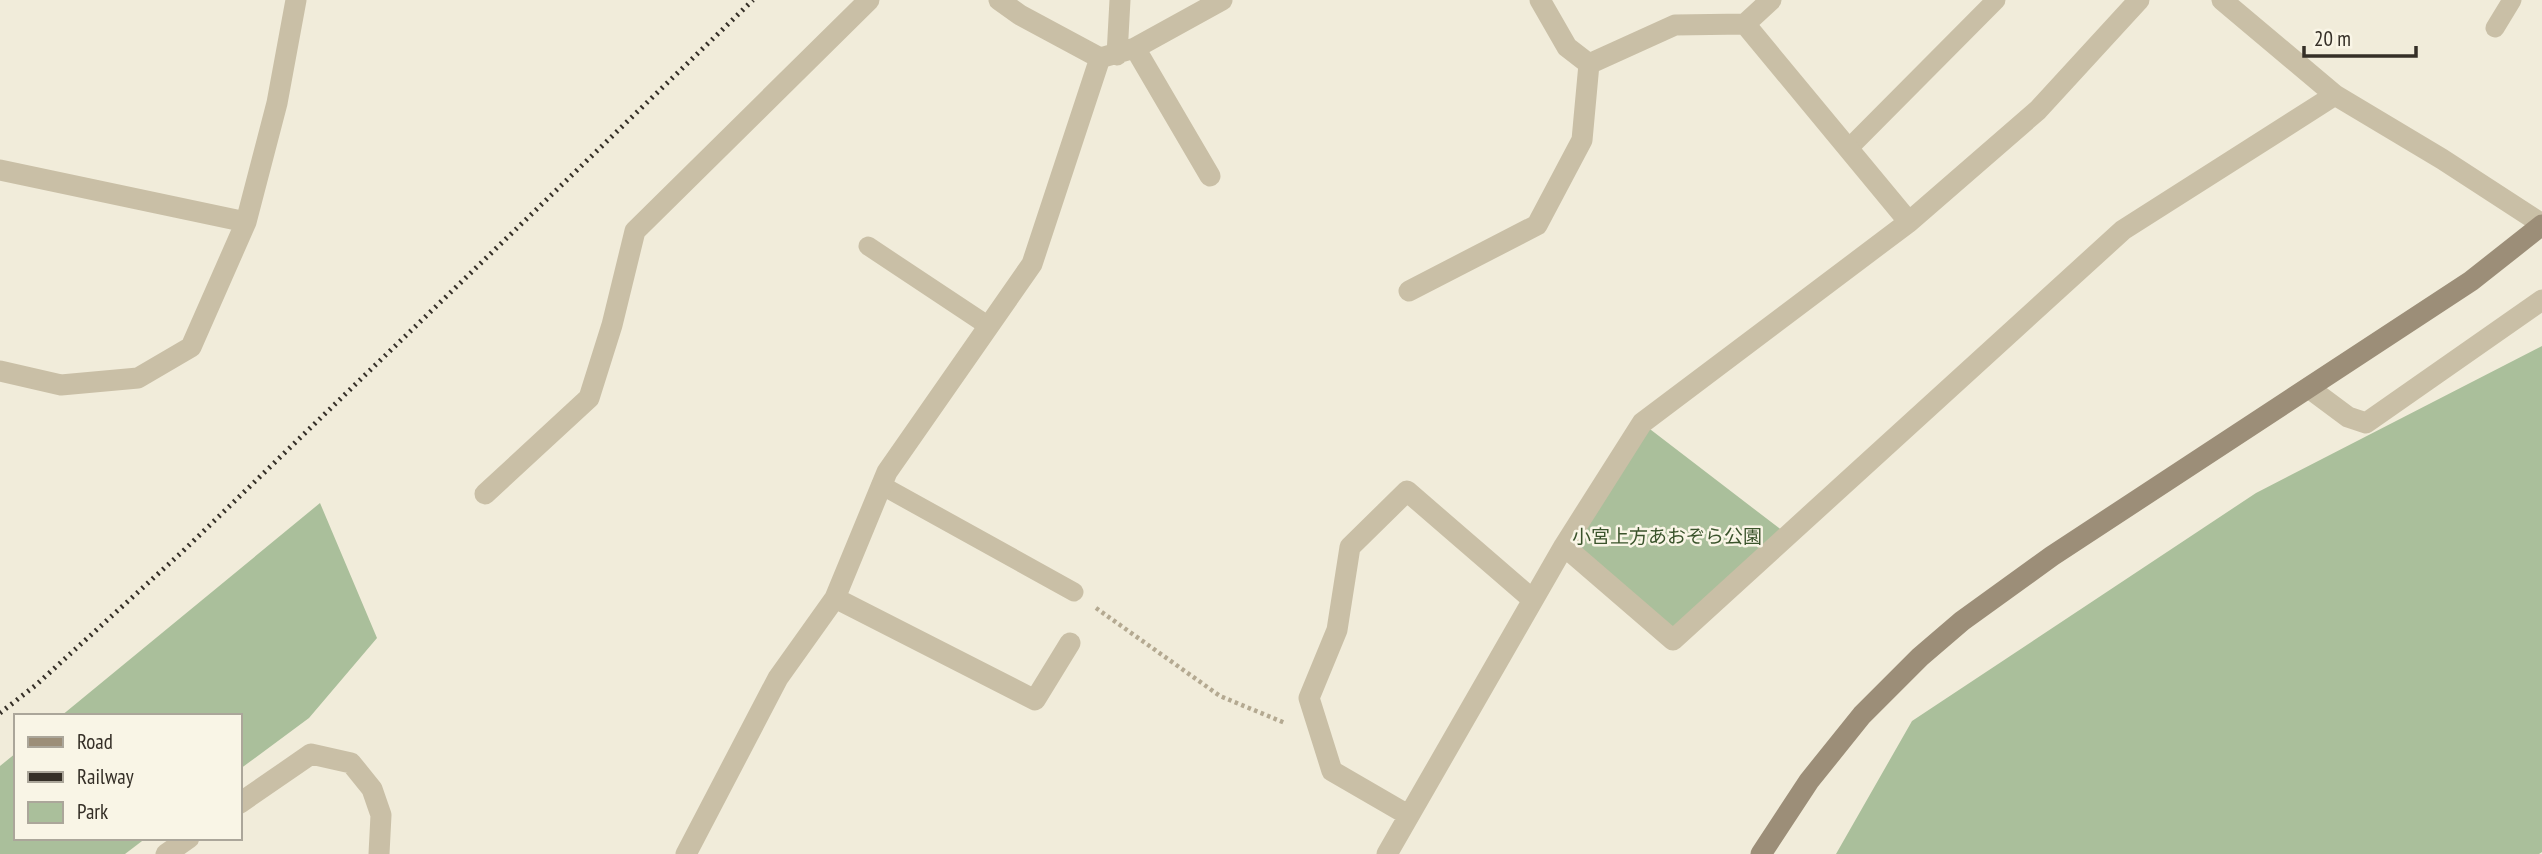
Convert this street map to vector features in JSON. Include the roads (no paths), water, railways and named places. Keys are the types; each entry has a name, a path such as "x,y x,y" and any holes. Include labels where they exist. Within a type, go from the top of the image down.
{"street":[{"path":"0,372 61,385 138,378 191,347 246,222 277,103 296,0"},
{"path":"485,494 589,398 612,325 635,231 869,0"},
{"path":"999,0 1020,16 1117,54 1210,176"},
{"path":"686,854 778,678 835,598 887,471 1032,264 1117,54 1120,0"},
{"path":"1117,54 1222,0"},
{"path":"1540,0 1567,47 1589,64"},
{"path":"1589,64 1675,25 1745,24 1771,0"},
{"path":"1387,854 1564,547 1642,423 1909,222 2038,110 2139,0"},
{"path":"1760,854 1809,781 1862,715 1920,657 1962,621 2052,556 2471,281 2542,224 2442,159 2335,95 2222,0"},
{"path":"1745,24 1909,222"},
{"path":"1409,291 1538,225 1582,140 1589,64"},
{"path":"1564,547 1673,640 2123,230 2335,95"},
{"path":"0,170 246,222"},
{"path":"2309,388 2348,417 2366,423 2542,300"},
{"path":"1408,815 1332,771 1309,698 1337,630 1350,547 1407,491 1533,600"},
{"path":"835,598 1035,700 1070,643"},
{"path":"242,802 311,754 351,763 372,789 381,815 379,854"},
{"path":"166,854 186,840"}],"lane":[{"path":"1849,148 1996,0"},
{"path":"2495,28 2512,0"},
{"path":"868,246 987,325"},
{"path":"881,485 1074,592"}],"railway":[{"path":"0,713 36,685 182,552 753,0"}],"park label":[{"name":"小宮上方あおぞら公園","path":"1667,536"}]}
